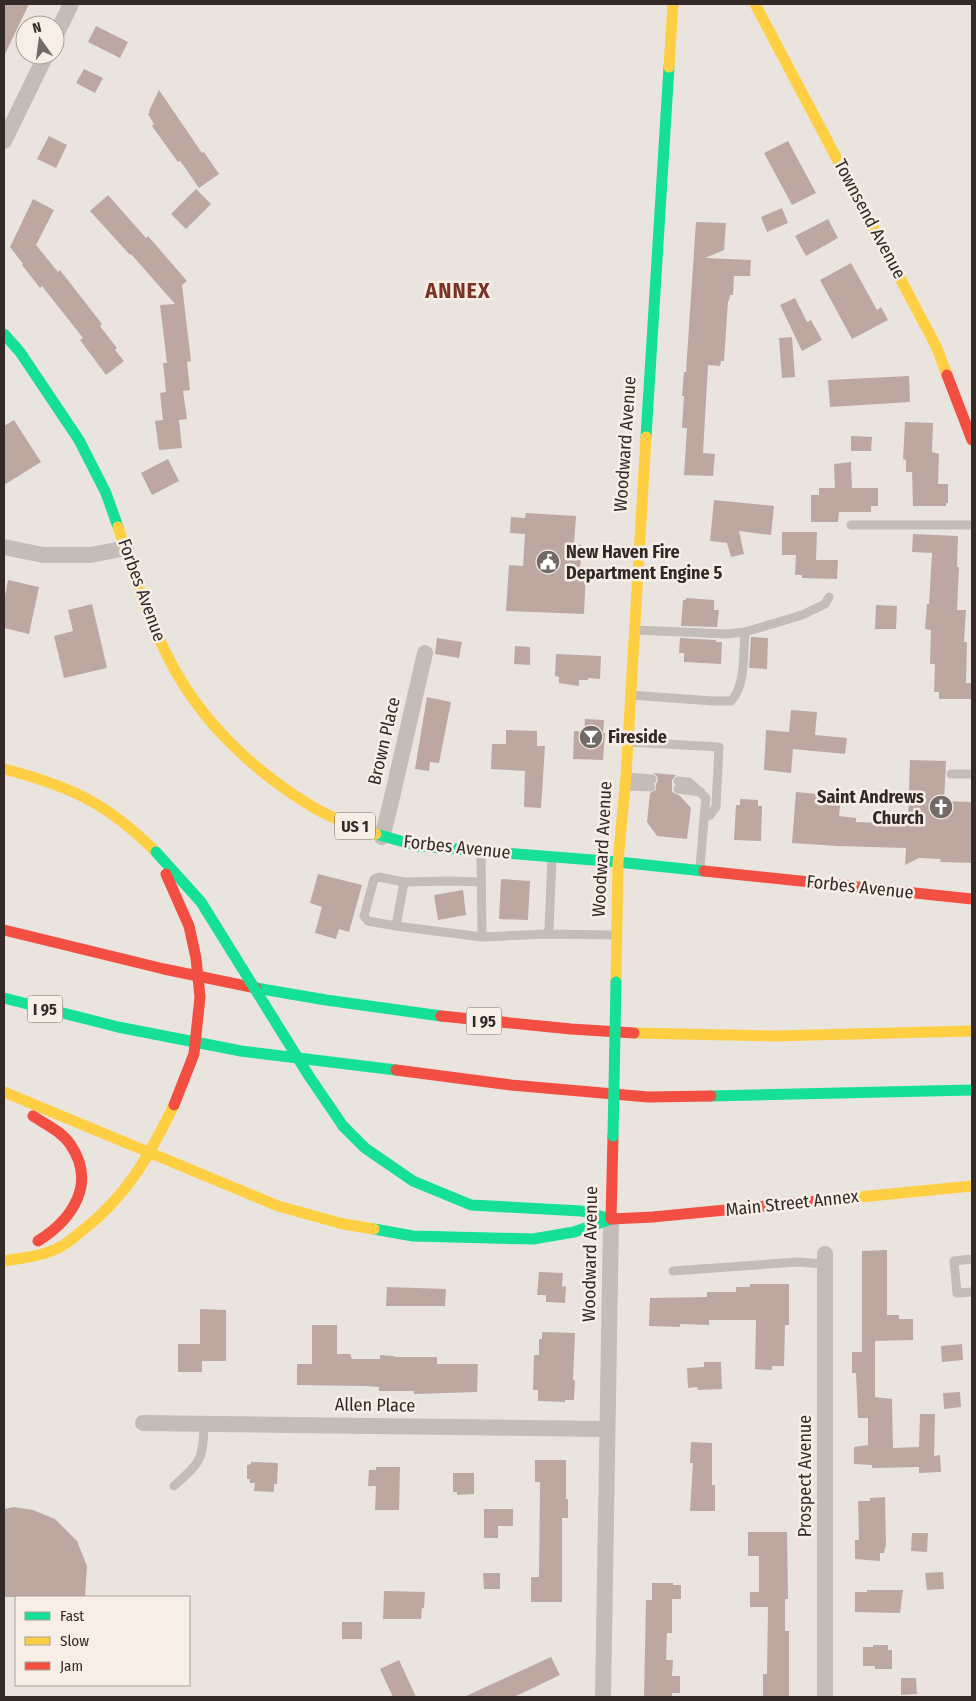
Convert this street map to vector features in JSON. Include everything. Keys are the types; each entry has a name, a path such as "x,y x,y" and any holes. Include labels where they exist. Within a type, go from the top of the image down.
{"main road":[{"name":"Woodward Avenue","path":"611,1219 618,862 626,781 673,4"},
{"name":"Townsend Avenue","path":"755,4 936,346 972,440"},
{"name":"Forbes Avenue","path":"4,334 20,352 79,440 106,493 145,604 167,656 196,703 233,746 269,777 314,808 382,838 418,846 618,862 972,899"},
{"path":"4,769 42,778 71,789 101,804 140,834 201,902 309,1076 343,1126 365,1148 413,1180 471,1204 524,1209 581,1211 611,1219"},
{"path":"4,1261 19,1259 59,1247 92,1224 110,1208 141,1169 150,1153 174,1105 194,1054 200,997 196,958 189,926 156,852"},
{"name":"I 95","path":"4,930 84,952 227,984 335,1002 462,1019 587,1030 716,1036 844,1036 972,1031"},
{"name":"I 95","path":"4,998 118,1027 241,1051 512,1085 648,1097 972,1090"},
{"path":"4,1092 278,1206 343,1224 414,1236 532,1239 574,1232 611,1219"},
{"path":"4,1098 53,1129 70,1144 80,1166 82,1181 76,1203 55,1231 27,1247 4,1256"},
{"name":"Main Street Annex","path":"611,1219 654,1217 972,1186"}],"street":[{"path":"65,16 71,4"},
{"path":"4,141 41,65"},
{"path":"4,547 43,555 91,555 126,548"},
{"name":"Brown Place","path":"382,838 425,654"},
{"name":"Woodward Avenue","path":"603,1697 611,1219"},
{"name":"Prospect Avenue","path":"825,1259 825,1697"},
{"name":"Allen Place","path":"143,1423 606,1429"}],"lane":[{"path":"851,525 972,525"},
{"path":"634,630 727,634 745,632 802,615 825,604 829,597"},
{"path":"630,695 730,701 737,694 745,632"},
{"path":"627,741 720,747 716,807 710,815 704,818"},
{"path":"951,774 972,774"},
{"path":"626,781 651,783"},
{"path":"678,785 689,782 706,798 699,870"},
{"path":"481,850 482,937"},
{"path":"546,934 549,929 552,856"},
{"path":"481,882 404,882 379,877 374,879 364,916 368,921 396,926 482,937 546,934 617,935"},
{"path":"396,926 404,882"},
{"path":"673,1271 825,1259"},
{"path":"972,1259 954,1261 957,1293 972,1292"},
{"path":"174,1486 193,1469 199,1460 204,1448 204,1423"}],"building":[{"path":"4,4 29,4 24,15 15,15 15,33 4,56"},
{"path":"96,26 128,42 120,58 88,42"},
{"path":"84,69 103,78 95,93 76,83"},
{"path":"159,90 202,153 204,152 219,174 199,188 152,126 154,124 148,114"},
{"path":"49,136 67,145 56,168 37,159"},
{"path":"788,141 816,193 792,205 764,153"},
{"path":"196,189 211,204 186,229 171,214"},
{"path":"108,195 146,238 148,236 187,281 182,285 191,361 187,362 190,390 183,391 187,419 179,420 182,448 159,450 155,421 163,420 160,393 166,392 163,363 167,363 160,305 175,304 90,211"},
{"path":"33,199 54,210 36,245 58,272 60,270 102,324 100,326 117,348 115,350 124,361 106,375 80,340 83,338 42,286 40,288 10,247"},
{"path":"782,208 788,223 767,232 761,217"},
{"path":"828,219 838,238 806,256 795,236"},
{"path":"696,222 726,223 724,250 705,258 751,260 750,276 734,276 733,295 730,295 728,301 724,361 721,361 720,366 708,365 703,453 715,454 713,476 684,475 687,428 682,428 684,396 682,396 684,372 686,372"},
{"path":"851,263 877,310 881,307 888,320 852,339 820,280"},
{"path":"795,298 807,322 811,320 822,340 802,351 780,305"},
{"path":"792,337 795,377 782,378 779,338"},
{"path":"909,376 910,402 830,407 828,380"},
{"path":"14,420 41,462 4,485 4,426"},
{"path":"905,422 933,423 932,452 939,454 938,484 948,484 948,503 946,503 946,506 913,506 912,472 906,472 906,460 903,459"},
{"path":"851,436 872,437 871,451 851,451"},
{"path":"168,459 179,481 152,495 141,473"},
{"path":"851,462 852,488 878,488 878,506 871,506 871,512 839,512 838,522 811,522 811,495 819,495 819,488 835,488 834,464"},
{"path":"714,500 774,506 771,535 739,531 744,554 731,557 727,543 710,541"},
{"name":"New Haven Fire Department Engine 5","path":"526,513 576,516 574,544 582,545 580,569 586,569 584,614 506,611 509,565 523,566 525,534 510,533 511,517 525,518"},
{"path":"782,532 817,532 816,560 838,560 837,579 802,578 802,575 795,575 796,555 782,555"},
{"path":"913,534 958,536 957,610 966,610 964,642 967,642 966,683 972,683 972,699 939,699 939,692 934,692 935,664 930,664 931,630 925,629 927,604 929,604 932,553 912,552"},
{"path":"8,580 39,587 29,634 4,628 4,601"},
{"path":"686,598 714,600 714,610 719,610 717,627 681,626 683,600 686,600"},
{"path":"92,604 107,668 64,678 54,636 73,631 68,610"},
{"path":"876,605 897,606 896,629 875,629"},
{"path":"751,637 768,638 767,669 749,668"},
{"path":"437,638 462,642 459,658 435,654"},
{"path":"680,638 722,642 721,664 684,662 684,653 679,653"},
{"path":"515,646 530,647 530,665 514,664"},
{"path":"556,654 601,656 600,679 588,678 588,680 579,680 579,686 559,683 559,677 555,676"},
{"path":"427,697 451,702 439,763 430,762 429,771 415,769"},
{"path":"791,710 817,712 815,735 847,738 845,754 793,749 791,773 764,770 766,730 789,732"},
{"path":"585,719 604,720 603,760 573,759 574,731 584,732"},
{"path":"506,730 537,731 537,746 545,746 541,808 524,807 525,771 491,769 492,744 506,744"},
{"path":"910,760 946,761 944,801 972,802 972,863 940,862 941,859 919,858 905,865 906,848 792,843 796,792 841,796 839,816 856,818 856,822 907,824"},
{"path":"653,773 676,775 672,780 672,792 680,796 691,808 687,839 657,836 647,822 650,793 656,790 658,780 657,776"},
{"path":"740,799 758,800 758,806 762,806 761,841 734,840 736,805 740,805"},
{"path":"318,874 362,885 349,932 339,929 336,939 315,933 322,907 310,903"},
{"path":"501,879 530,881 528,920 499,919"},
{"path":"463,890 466,915 438,920 434,895"},
{"path":"887,1250 887,1315 899,1315 899,1319 913,1319 913,1340 875,1341 875,1397 892,1399 893,1448 919,1447 920,1414 935,1414 934,1456 940,1455 941,1472 919,1473 919,1467 872,1468 872,1465 854,1464 854,1447 868,1445 868,1418 858,1418 856,1373 852,1373 852,1352 862,1352 862,1251"},
{"path":"539,1272 563,1273 562,1287 566,1286 565,1303 546,1302 546,1295 537,1295"},
{"path":"750,1284 789,1284 789,1325 785,1325 784,1366 772,1366 772,1370 755,1369 756,1320 709,1320 709,1325 680,1324 680,1327 649,1326 650,1298 707,1297 707,1292 736,1292 736,1287 750,1287"},
{"path":"387,1287 446,1289 445,1306 386,1306"},
{"path":"200,1309 226,1310 226,1361 202,1361 202,1372 178,1372 178,1344 200,1344"},
{"path":"312,1325 337,1325 337,1354 350,1354 352,1359 380,1359 380,1355 394,1357 437,1357 437,1364 478,1364 477,1392 414,1394 414,1391 379,1391 379,1387 297,1385 297,1364 312,1364"},
{"path":"542,1332 575,1333 574,1400 565,1400 565,1402 538,1401 538,1390 533,1390 534,1355 539,1355 539,1339 542,1339"},
{"path":"962,1344 963,1360 942,1362 941,1346"},
{"path":"704,1362 721,1362 722,1389 698,1390 697,1387 688,1388 687,1368 704,1367"},
{"path":"960,1392 961,1407 944,1409 943,1393"},
{"path":"691,1442 712,1443 712,1485 715,1485 715,1511 690,1511 693,1463 690,1463"},
{"path":"535,1460 566,1460 568,1518 562,1518 562,1602 531,1602 531,1577 539,1577 540,1482 535,1482"},
{"path":"251,1462 278,1463 277,1484 274,1484 274,1492 254,1491 255,1483 250,1483 250,1479 247,1479 247,1465 251,1464"},
{"path":"376,1467 400,1467 399,1510 375,1510 376,1486 368,1486 369,1470 376,1470"},
{"path":"453,1473 474,1473 474,1494 457,1495 457,1492 453,1492"},
{"path":"885,1497 886,1547 884,1553 880,1553 880,1561 855,1559 855,1540 859,1540 858,1501 870,1501 870,1498"},
{"path":"14,1507 33,1510 55,1519 77,1541 87,1566 85,1596 4,1597 4,1509"},
{"path":"484,1509 513,1509 513,1526 498,1526 498,1538 484,1538"},
{"path":"748,1532 787,1532 788,1599 785,1599 785,1631 789,1631 789,1697 763,1697 763,1674 767,1674 768,1607 750,1607 750,1592 759,1592 759,1556 748,1556"},
{"path":"912,1533 928,1533 927,1552 911,1551"},
{"path":"943,1572 944,1589 927,1590 925,1573"},
{"path":"483,1573 500,1573 500,1589 484,1589"},
{"path":"652,1583 681,1585 681,1599 672,1599 672,1633 667,1633 666,1660 673,1660 672,1676 680,1676 680,1693 672,1693 672,1697 644,1697 646,1600 652,1600"},
{"path":"867,1590 903,1590 900,1613 855,1612 855,1592 867,1592"},
{"path":"384,1591 425,1592 421,1619 383,1619"},
{"path":"342,1622 362,1622 362,1639 342,1639"},
{"path":"873,1645 888,1645 888,1650 892,1650 892,1669 875,1669 875,1666 863,1666 863,1647 873,1647"},
{"path":"551,1657 560,1675 514,1697 464,1697"},
{"path":"399,1660 416,1697 393,1697 380,1669"},
{"path":"901,1678 916,1678 917,1694 901,1695"}],"traffic: fast":[{"path":"646,437 669,67"},
{"path":"4,334 20,352 79,440 106,493 118,527"},
{"path":"376,834 418,846 704,871"},
{"path":"156,852 201,902 309,1076 343,1126"},
{"path":"613,1136 616,982"},
{"path":"256,988 441,1016"},
{"path":"4,998 118,1027 241,1051 396,1070"},
{"path":"711,1096 972,1090"},
{"path":"343,1126 365,1148 413,1181 471,1205 581,1211 611,1219"},
{"path":"374,1229 413,1236 533,1239 574,1232 611,1219"}],"traffic: slow":[{"path":"669,67 673,4"},
{"path":"755,4 936,346 947,375"},
{"path":"618,862 626,776 646,437"},
{"path":"118,527 159,640 194,701 211,722 249,760 291,793 328,815 376,834"},
{"path":"4,769 49,782 86,798 121,821 156,852"},
{"path":"616,982 618,862"},
{"path":"634,1033 773,1036 972,1031"},
{"path":"4,1092 278,1206 343,1224 374,1229"},
{"path":"4,1261 54,1250 69,1241 98,1217 125,1189 136,1174 156,1141 174,1105"},
{"path":"819,1201 972,1186"}],"traffic: jam":[{"path":"947,375 972,440"},
{"path":"704,871 972,899"},
{"path":"166,874 189,926 196,958 200,997 194,1054 174,1105"},
{"path":"4,930 164,969 256,988"},
{"path":"441,1016 571,1029 634,1033"},
{"path":"396,1070 511,1085 648,1097 711,1096"},
{"path":"33,1116 66,1139 78,1158 81,1173 81,1186 71,1211 62,1222 38,1241"},
{"path":"611,1219 613,1136"},
{"path":"611,1219 653,1217 819,1201"}],"place":[{"name":"New Haven Fire Department Engine 5","path":"548,562"},
{"name":"Fireside","path":"591,737"},
{"name":"Saint Andrews Church","path":"941,807"}],"district":[{"name":"ANNEX","path":"458,290"}]}
